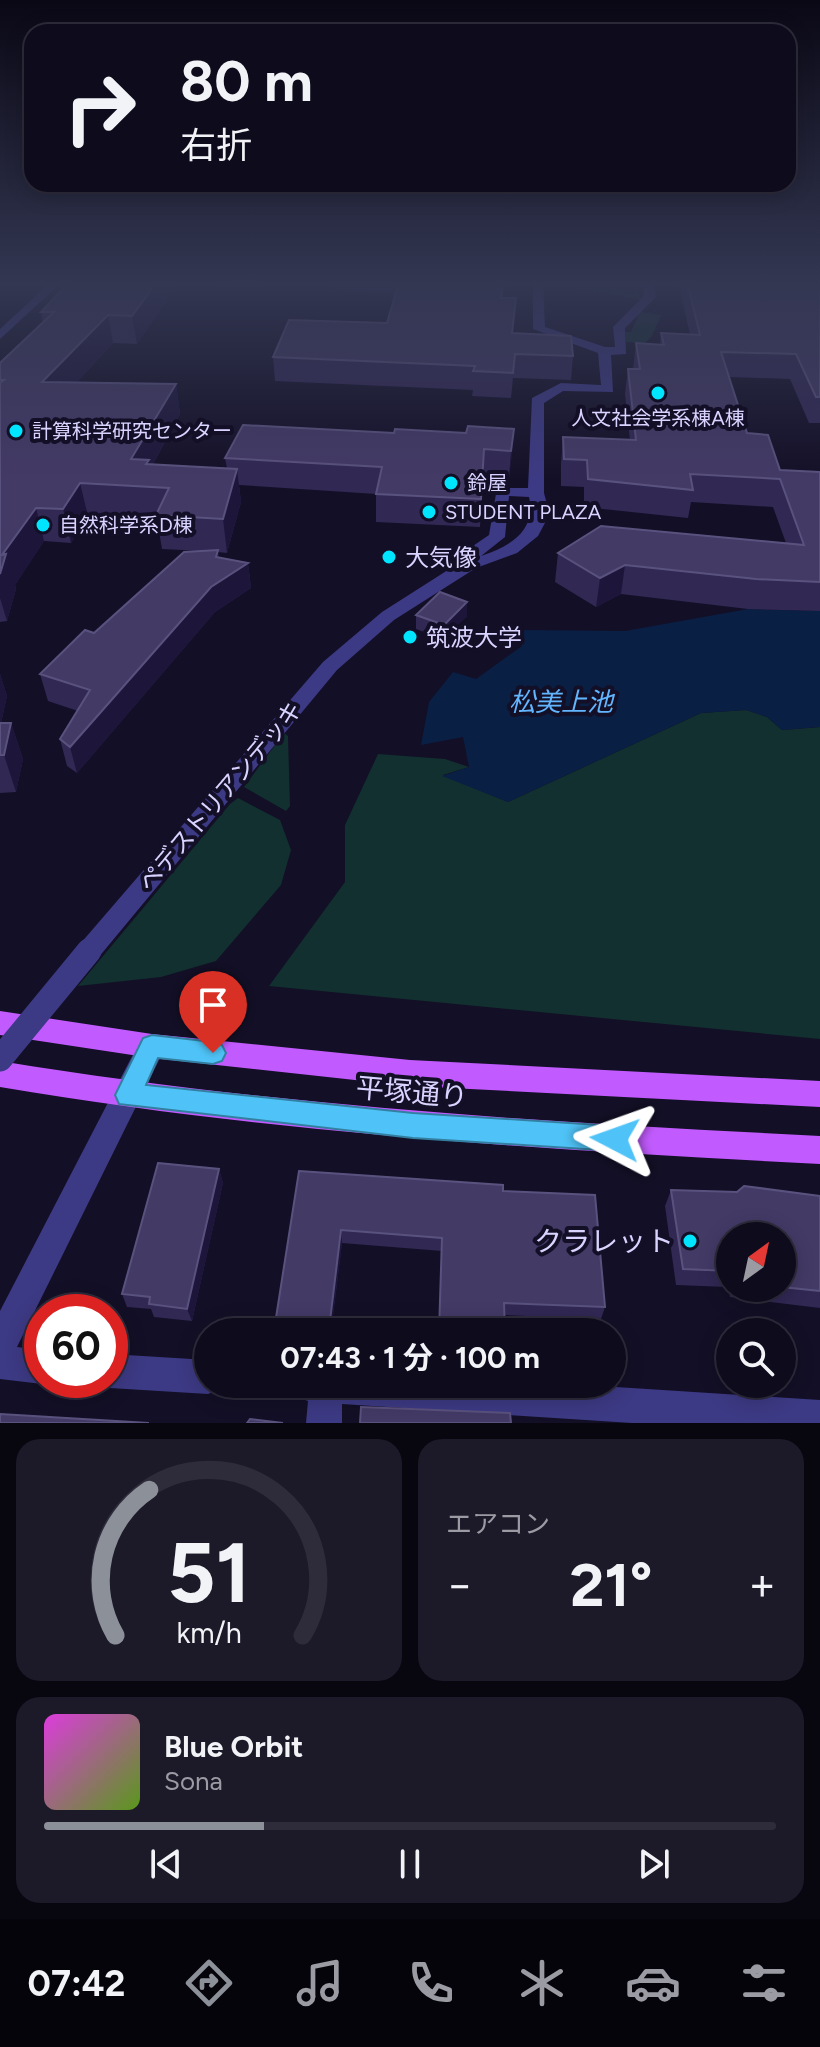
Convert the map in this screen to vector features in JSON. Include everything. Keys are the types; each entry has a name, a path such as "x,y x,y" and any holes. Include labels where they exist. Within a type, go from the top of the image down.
{"main road":[{"name":"平塚通り","path":"0,1023 152,1046 410,1073 820,1094"},
{"name":"平塚通り","path":"0,1074 128,1095 413,1126 820,1150"}],"street":[{"path":"596,348 622,351 622,348"},
{"name":"ペデストリアンデッキ","path":"0,1059 330,666 388,616 470,564 486,561 528,540 539,525 537,401 561,387 608,389 604,351"},
{"name":"ペデストリアンデッキ","path":"470,564 473,554 497,537 502,491 536,485"},
{"path":"0,1346 152,1046"},
{"path":"0,1362 24,1365"},
{"path":"128,1372 194,1376"},
{"path":"319,1398 324,1423"},
{"path":"515,1398 820,1418"}],"green space":[{"path":"746,710 767,717 782,730 820,727 820,1039 269,986 345,882 345,825 378,754 445,759 469,767 443,775 508,802 701,713"},
{"path":"284,733 288,736 290,806 286,811 244,787"},
{"path":"238,798 280,820 291,850 281,885 216,961 161,977 78,986 230,804"}],"water":[{"name":"松美上池","path":"748,609 820,611 820,727 782,730 767,717 746,710 701,713 508,802 442,776 469,767 463,737 421,745 429,702 453,672 476,679 522,646 511,637 523,630 625,631"}],"building":[{"path":"15,348 75,348 42,382 176,384 131,459 149,460 146,464 237,469 223,519 156,515 169,488 80,483 63,509 36,508 2,555 6,554 0,574 0,383 4,380 0,380 0,363"},
{"path":"277,348 572,348 573,356 515,354 513,373 473,371 475,366 273,357"},
{"path":"637,348 820,348 820,397 816,397 796,354 721,352 747,433 768,435 780,470 820,472 820,582 756,579 625,565 600,578 558,553 601,526 804,545 780,479 690,474 693,490 588,479 587,460 564,459 563,437 636,440 628,369 640,369"},
{"path":"243,425 394,433 395,429 466,433 468,426 514,429 511,451 484,449 481,499 376,494 382,467 225,458"},
{"path":"218,550 216,557 248,563 211,587 70,747 60,739 90,690 40,674 85,630 94,633 184,552"},
{"path":"440,592 467,602 444,625 416,615"},
{"path":"0,723 11,723 4,755 0,755"},
{"path":"158,1163 219,1169 187,1309 149,1304 150,1297 122,1294"},
{"path":"299,1171 503,1185 503,1191 595,1195 605,1307 504,1303 505,1318 439,1318 442,1238 341,1230 330,1318 276,1318"},
{"path":"744,1186 820,1196 820,1291 796,1288 796,1222 716,1222 716,1270 683,1269 671,1190 737,1192"},
{"path":"361,1407 510,1413 511,1423 360,1423"},
{"path":"0,1414 149,1423 0,1423"},
{"path":"250,1419 283,1423 247,1423"}],"place":[{"name":"人文社会学系棟A棟","path":"658,393"},
{"name":"計算科学研究センター","path":"16,431"},
{"name":"鈴屋","path":"451,483"},
{"name":"STUDENT PLAZA","path":"429,512"},
{"name":"自然科学系D棟","path":"43,525"},
{"name":"大気像","path":"389,557"},
{"name":"筑波大学","path":"410,637"},
{"name":"クラレット","path":"690,1241"}],"route":[{"path":"213,1053 152,1046 128,1095 413,1126 615,1139"}]}
